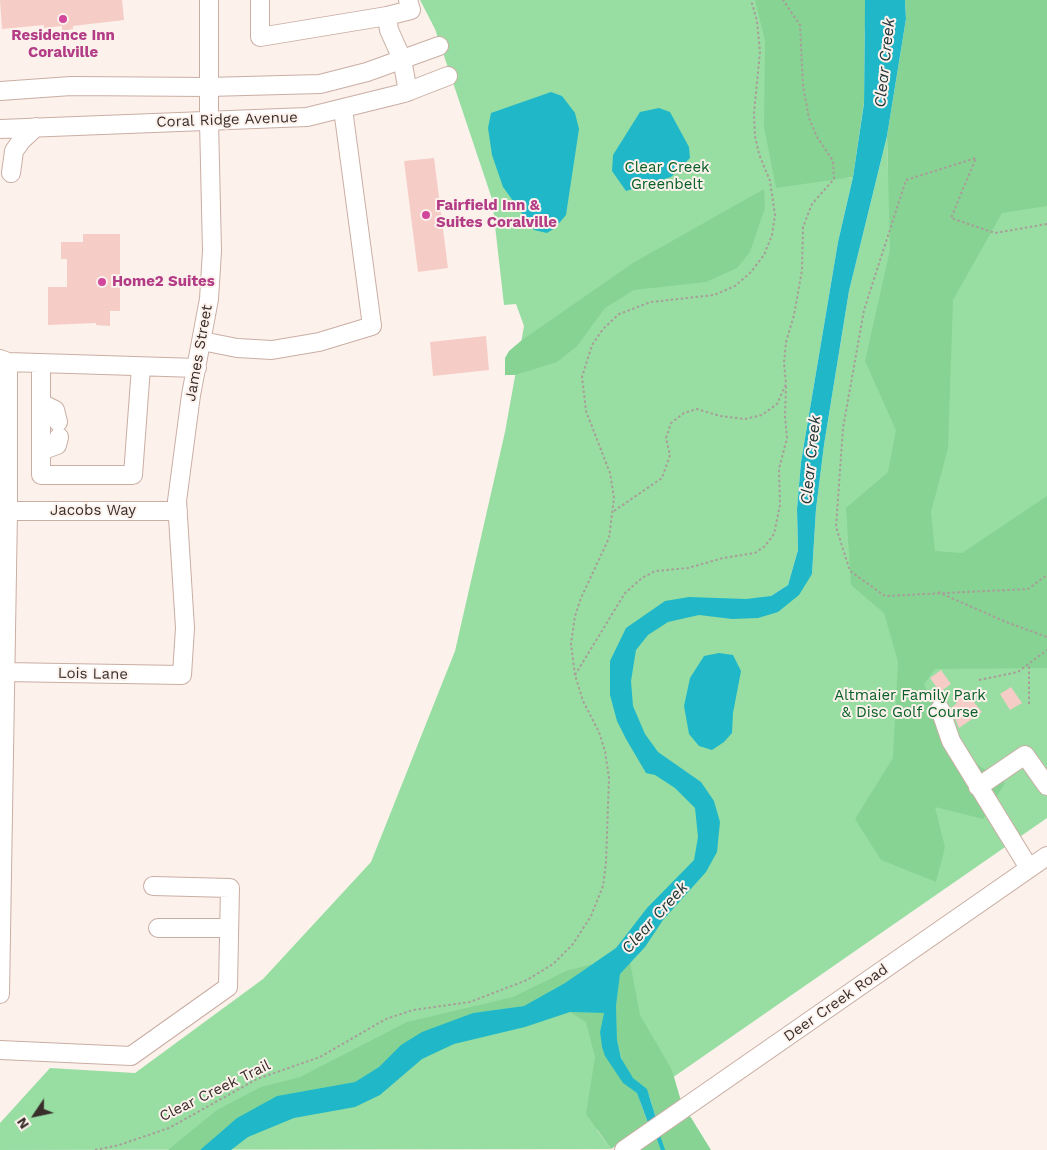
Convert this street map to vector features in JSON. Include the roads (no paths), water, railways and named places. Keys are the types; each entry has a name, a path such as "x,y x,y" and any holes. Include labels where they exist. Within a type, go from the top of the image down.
{"street":[{"name":"James Street","path":"182,676 185,628 177,501 191,395 209,299 212,251 208,87 209,0"},
{"path":"260,0 260,37 388,23 411,10 408,0"},
{"path":"380,67 388,23"},
{"path":"388,23 402,59 408,92"},
{"path":"0,91 71,86 150,85 208,87 320,84 380,67 439,46"},
{"name":"Coral Ridge Avenue","path":"0,129 307,116 344,109 408,92 448,76"},
{"path":"202,342 237,348 272,350 319,342 372,326 344,109"},
{"path":"0,145 9,160 11,173 14,151 21,141 36,127"},
{"path":"0,994 8,511 4,361 197,368"},
{"path":"41,363 41,475 133,475 141,366"},
{"path":"41,403 55,410 59,429 57,445 41,451"},
{"name":"Jacobs Way","path":"8,511 178,511"},
{"name":"Lois Lane","path":"4,672 182,676"},
{"path":"940,709 951,741 1029,868"},
{"path":"978,787 1025,755 1047,786"},
{"name":"Deer Creek Road","path":"630,1146 1047,856"},
{"path":"0,1050 131,1056 228,987 230,888 153,886"},
{"path":"158,928 229,928"}],"water":[{"name":"Clear Creek","path":"865,0 905,0 906,19 887,136 849,291 824,445 816,509 812,574 799,595 778,612 758,618 732,619 699,615 668,622 648,635 636,650 631,681 633,706 645,734 658,752 701,782 714,801 720,822 717,852 706,872 663,920 645,947 620,974 616,1006 617,1040 621,1058 633,1078 647,1089 656,1118 648,1123 637,1093 623,1083 605,1056 600,1032 604,1013 570,1012 525,1027 454,1044 422,1059 380,1095 355,1107 294,1118 248,1137 231,1150 200,1150 237,1118 277,1096 355,1082 379,1067 401,1045 422,1032 473,1013 524,1006 565,983 616,948 647,908 694,860 698,837 695,808 675,788 655,775 646,773 626,739 617,721 610,695 610,661 626,628 665,601 689,597 746,599 771,596 788,585 798,550 797,509 801,462 838,242 853,177 864,103"},
{"path":"551,92 562,96 575,113 579,129 566,215 555,228 547,233 534,230 503,187 492,155 488,128 491,113"},
{"path":"659,108 670,112 689,147 690,158 671,177 626,191 612,171 613,155 640,112"},
{"path":"719,653 733,655 741,671 733,713 732,733 724,742 712,750 699,746 689,734 684,706 690,678 704,656"}],"waterway":[{"path":"657,1133 663,1150"}],"place":[{"name":"Residence Inn Coralville","path":"63,19"},
{"name":"Fairfield Inn & Suites Coralville","path":"426,215"},
{"name":"Home2 Suites","path":"102,282"}],"park label":[{"name":"Clear Creek Greenbelt","path":"667,176"},
{"name":"Altmaier Family Park & Disc Golf Course","path":"910,704"}]}
